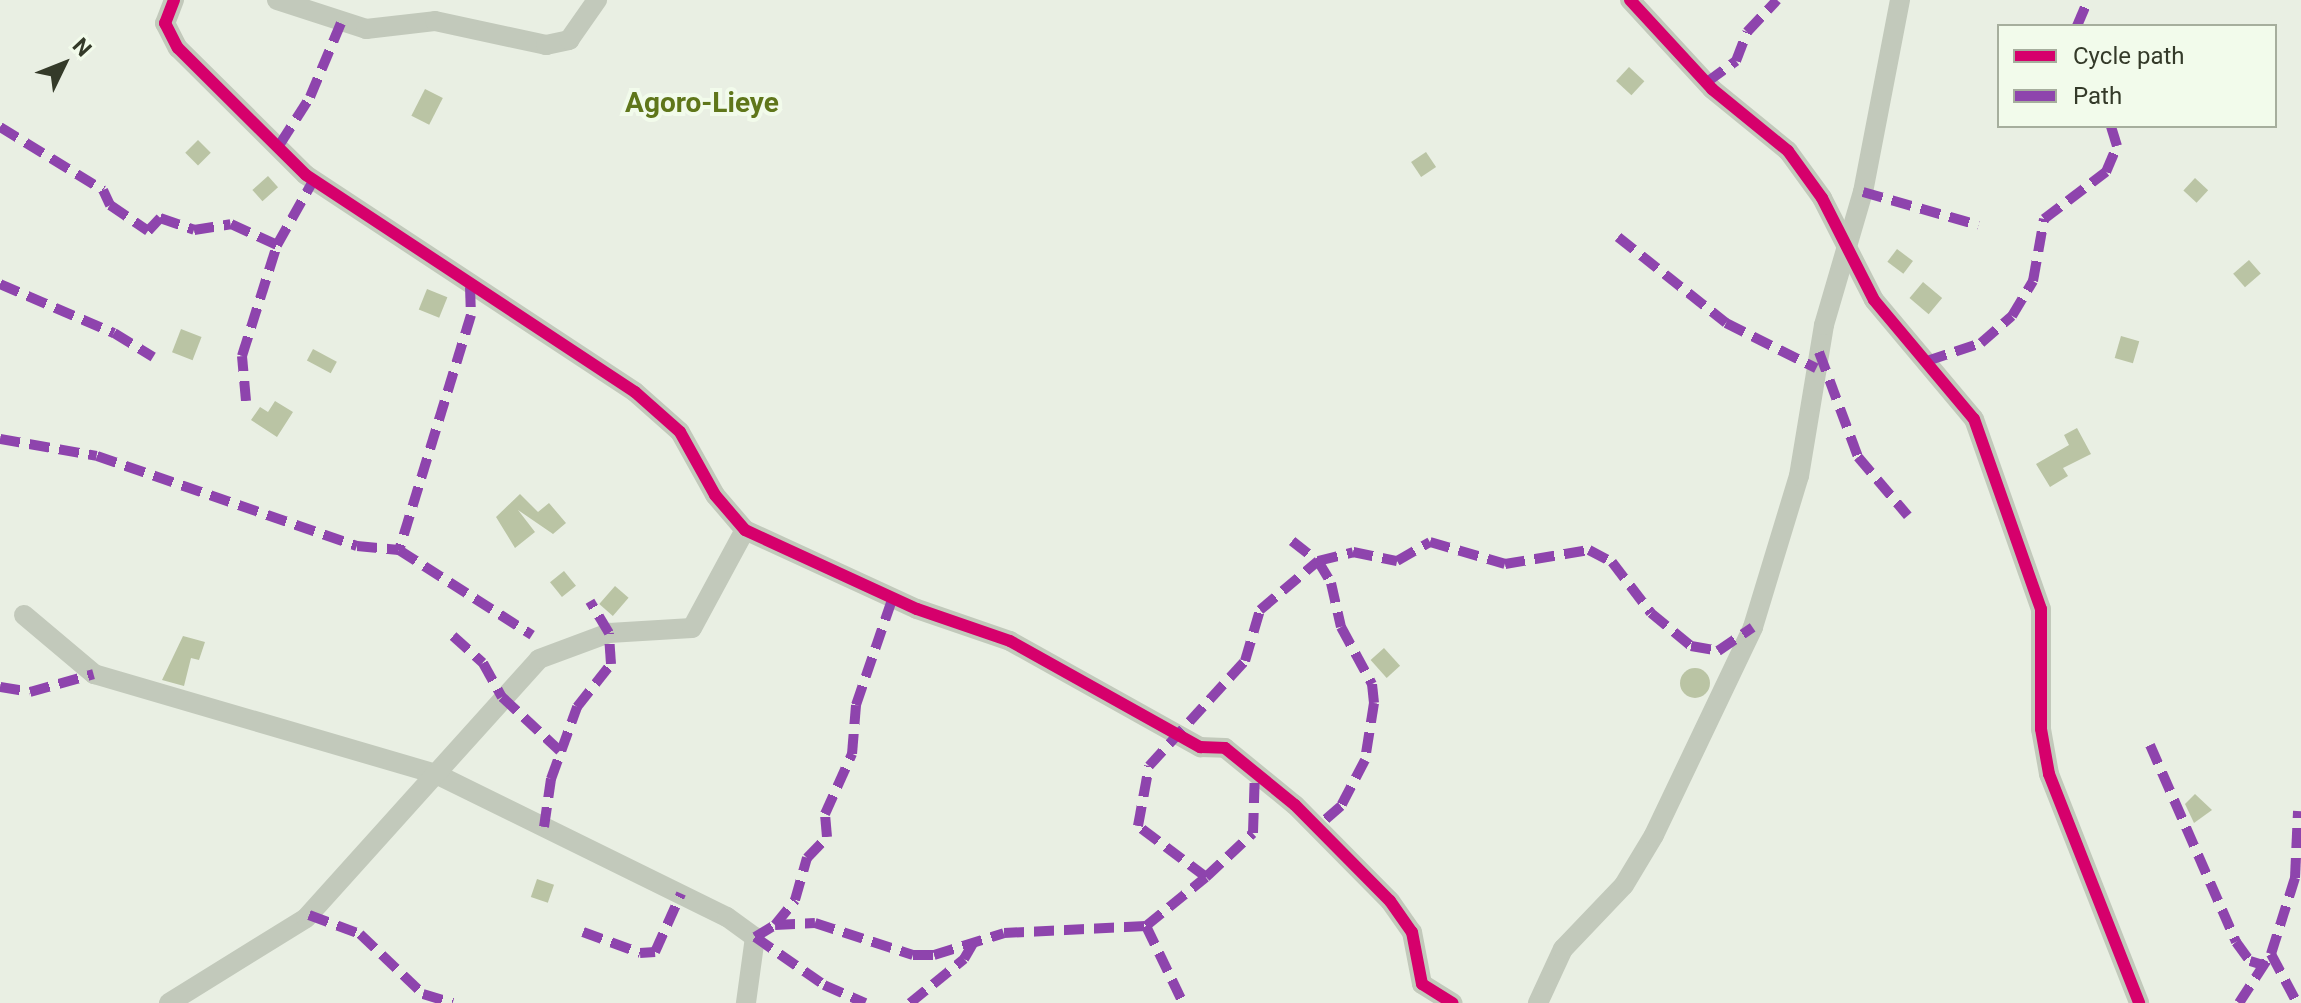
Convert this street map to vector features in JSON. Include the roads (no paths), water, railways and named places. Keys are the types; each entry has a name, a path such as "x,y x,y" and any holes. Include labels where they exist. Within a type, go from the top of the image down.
{"street":[{"path":"174,0 165,23 178,48 306,175 635,392 680,432 715,495 745,530 917,609 1010,641 1200,747 1225,748 1295,805 1390,901 1412,932 1422,984 1452,1003"},
{"path":"277,0 366,29 435,21 546,45 569,40 597,0"},
{"path":"1630,0 1712,89 1788,151 1874,300 1974,419 1992,459 2041,609 2041,729 2049,774 2139,1003"},
{"path":"1538,1003 1563,949 1637,866 1737,667 1794,493 1824,325 1847,249 1900,0"},
{"path":"169,1003 306,918 539,659 609,633 692,628 745,530"},
{"path":"24,615 94,674 436,774 744,926 755,937 746,1003"}],"district":[{"name":"Agoro-Lieye","path":"702,103"}]}
